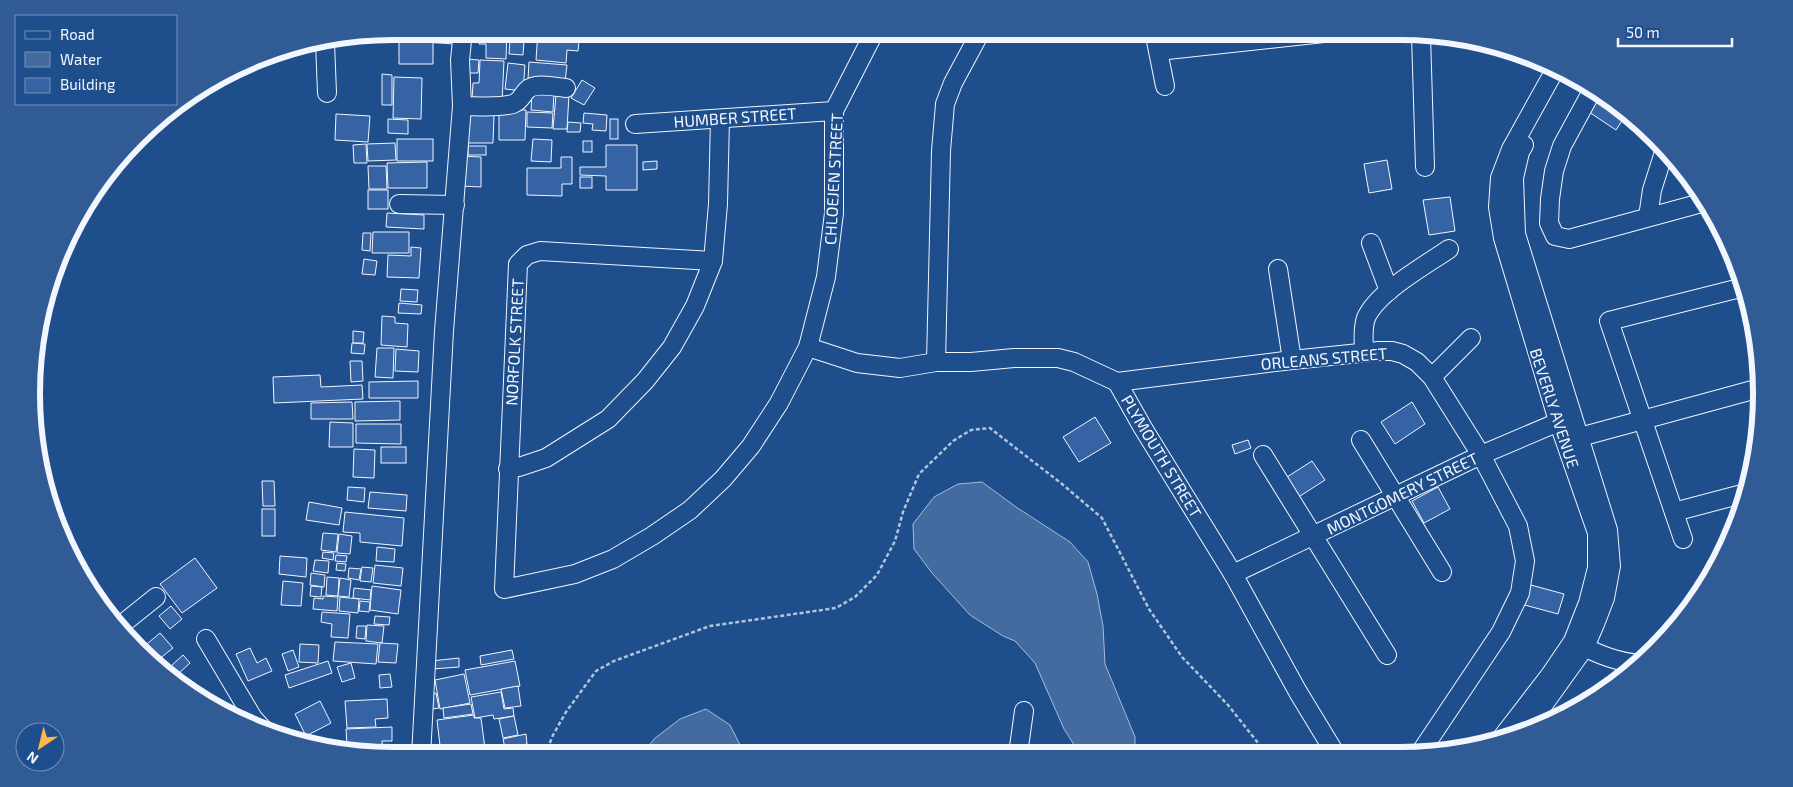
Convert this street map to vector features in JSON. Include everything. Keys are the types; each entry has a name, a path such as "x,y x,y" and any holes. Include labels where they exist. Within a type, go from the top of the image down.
{"street":[{"path":"421,747 444,341 462,106 460,60 462,40"},
{"name":"CHLOEJEN STREET","path":"504,589 576,574 613,559 652,536 690,510 723,479 751,446 779,403 808,348 826,277 834,213 834,111 870,40"},
{"path":"936,362 941,151 945,104 952,84 976,40"},
{"path":"1156,40 1165,86"},
{"path":"1158,50 1255,40"},
{"path":"1421,41 1425,167"},
{"path":"325,47 327,93"},
{"name":"BEVERLY AVENUE","path":"1531,721 1606,598 1611,566 1608,530 1572,439 1503,238 1498,207 1500,178 1511,149 1552,74"},
{"name":"BEVERLY AVENUE","path":"1562,79 1520,152 1514,178 1514,202 1516,234 1565,419"},
{"path":"462,106 514,104 522,98 527,89 535,86 566,88"},
{"path":"1590,96 1562,146 1554,170 1549,223 1555,236 1569,239 1698,204"},
{"name":"HUMBER STREET","path":"635,124 834,111"},
{"path":"508,469 546,458 608,418 646,381 672,347 695,306 713,261 718,204 720,119"},
{"path":"1648,217 1652,190 1662,157"},
{"path":"399,204 455,206"},
{"path":"1371,243 1389,290"},
{"path":"1364,352 1363,332 1366,317 1375,304 1389,290 1449,248"},
{"name":"NORFOLK STREET","path":"504,589 518,264 527,255 540,251 713,261"},
{"path":"1278,268 1292,360"},
{"path":"1683,539 1609,321 1737,289"},
{"path":"1432,377 1470,338"},
{"name":"PLYMOUTH STREET","path":"808,348 857,363 900,368 936,362 1058,358 1074,362 1117,382 1143,428 1233,574 1298,692 1331,747"},
{"name":"ORLEANS STREET","path":"1117,382 1292,360 1364,352 1392,351 1403,354 1417,362 1432,377 1481,455 1518,526 1525,561 1520,593 1501,632 1425,746"},
{"path":"1572,439 1753,390"},
{"name":"MONTGOMERY STREET","path":"1233,574 1481,455 1565,419"},
{"path":"1361,440 1442,572"},
{"path":"1263,455 1387,655"},
{"path":"1674,512 1738,495"},
{"path":"124,622 156,597"},
{"path":"206,639 253,718"},
{"path":"1579,644 1611,659 1629,662"},
{"name":"BEVERLY AVENUE","path":"1508,730 1550,675 1579,644"},
{"path":"1019,747 1024,711"}],"path":[{"path":"548,747 566,712 596,671 614,662 710,626 836,608 855,597 878,575 895,541 903,512 919,474 953,441 971,430 990,428 1102,518 1149,609 1182,658 1228,705 1261,747"}],"water":[{"path":"982,482 1016,507 1070,542 1088,562 1103,626 1105,664 1135,737 1135,747 1076,747 1064,729 1035,663 1015,641 1003,636 970,615 932,573 914,549 913,524 934,497 958,484"},
{"path":"706,709 730,725 741,747 648,747 654,739 680,719"}],"building":[{"path":"479,40 507,40 506,59 486,58 486,44 479,44"},
{"path":"510,40 524,41 523,55 509,54"},
{"path":"537,40 579,40 578,51 567,50 566,63 536,60"},
{"path":"399,41 433,42 433,64 399,64"},
{"path":"467,59 479,60 478,73 466,73"},
{"path":"480,60 504,61 502,102 472,100 473,83 479,83"},
{"path":"529,62 567,65 565,82 528,79"},
{"path":"508,63 525,65 523,91 505,89"},
{"path":"382,74 392,75 392,105 382,105"},
{"path":"394,77 422,78 421,119 393,118"},
{"path":"582,80 595,88 584,105 571,98"},
{"path":"532,91 554,92 553,112 531,110"},
{"path":"556,95 569,95 567,129 553,129"},
{"path":"1593,98 1623,119 1616,130 1586,110"},
{"path":"499,109 526,110 525,140 499,140"},
{"path":"527,112 553,113 552,128 527,127"},
{"path":"584,113 607,115 606,131 592,130 593,124 583,123"},
{"path":"336,114 370,116 368,142 335,140"},
{"path":"467,114 494,115 493,143 466,143"},
{"path":"388,119 408,120 408,134 388,133"},
{"path":"610,119 618,119 618,139 610,139"},
{"path":"568,122 581,123 580,132 567,132"},
{"path":"397,139 433,139 433,161 397,161"},
{"path":"533,139 552,140 551,162 531,161"},
{"path":"583,141 592,141 592,152 583,152"},
{"path":"395,143 396,160 368,161 367,144"},
{"path":"366,144 367,163 354,163 353,145"},
{"path":"606,145 637,145 637,190 606,190 606,176 580,175 580,167 606,167"},
{"path":"468,146 486,146 486,155 468,155"},
{"path":"461,156 481,157 481,187 460,186"},
{"path":"561,157 572,157 572,184 562,184 562,196 527,195 527,168 561,168"},
{"path":"1387,160 1392,189 1369,193 1364,164"},
{"path":"657,161 657,169 643,170 643,162"},
{"path":"427,162 427,188 388,188 387,163"},
{"path":"368,166 386,166 387,189 369,189"},
{"path":"580,177 592,177 592,188 580,188"},
{"path":"368,190 388,190 388,209 368,209"},
{"path":"1450,197 1455,231 1429,235 1423,200"},
{"path":"387,213 424,215 424,229 386,227"},
{"path":"373,232 409,232 409,253 372,253"},
{"path":"363,233 371,233 370,251 362,250"},
{"path":"411,247 421,248 419,278 387,277 388,255 411,256"},
{"path":"364,259 377,261 375,275 362,274"},
{"path":"401,289 418,290 417,302 400,301"},
{"path":"399,303 422,305 421,314 398,313"},
{"path":"382,316 395,317 395,323 408,324 407,347 381,345"},
{"path":"353,331 364,332 363,343 353,343"},
{"path":"352,343 365,344 364,354 351,353"},
{"path":"377,348 394,348 393,378 375,377"},
{"path":"396,349 419,351 418,372 395,371"},
{"path":"350,361 362,361 363,381 351,382"},
{"path":"320,375 321,387 362,385 363,399 274,403 273,377"},
{"path":"418,381 418,398 369,398 369,382"},
{"path":"400,401 400,420 355,421 355,402"},
{"path":"352,402 353,419 311,419 311,403"},
{"path":"1412,402 1425,424 1395,444 1381,422"},
{"path":"1095,417 1111,443 1079,462 1063,437"},
{"path":"330,422 353,423 353,447 329,447"},
{"path":"356,424 401,424 401,444 356,443"},
{"path":"1248,440 1251,448 1235,454 1232,445"},
{"path":"381,447 406,447 406,463 381,463"},
{"path":"354,449 375,450 374,478 353,477"},
{"path":"1312,461 1325,480 1297,498 1284,479"},
{"path":"262,481 274,481 275,506 263,506"},
{"path":"348,487 365,488 364,502 347,500"},
{"path":"1438,487 1450,509 1424,523 1412,501"},
{"path":"370,492 407,495 406,511 368,508"},
{"path":"309,502 342,508 339,525 306,520"},
{"path":"262,509 275,509 275,536 262,536"},
{"path":"345,512 404,518 402,546 360,542 360,533 343,532"},
{"path":"323,533 338,534 336,552 321,550"},
{"path":"339,534 352,536 350,554 337,553"},
{"path":"377,547 395,549 394,562 376,561"},
{"path":"323,552 334,553 333,560 322,558"},
{"path":"336,555 347,556 346,562 335,561"},
{"path":"280,556 307,558 306,577 279,574"},
{"path":"195,558 217,588 182,613 160,584"},
{"path":"315,560 329,561 328,573 313,571"},
{"path":"337,563 346,564 345,571 336,570"},
{"path":"375,565 403,568 401,586 373,583"},
{"path":"362,567 373,568 371,582 360,581"},
{"path":"349,568 361,569 359,580 348,578"},
{"path":"311,573 325,575 324,587 310,585"},
{"path":"327,577 339,578 338,596 326,595"},
{"path":"340,578 351,580 349,597 338,596"},
{"path":"283,581 303,583 301,606 281,605"},
{"path":"1527,584 1564,594 1558,614 1521,604"},
{"path":"311,586 322,587 321,597 310,596"},
{"path":"372,586 401,590 398,614 370,610"},
{"path":"354,588 371,590 370,600 353,598"},
{"path":"323,596 338,597 337,611 313,609 314,598 323,599"},
{"path":"340,597 359,599 358,613 339,611"},
{"path":"360,601 370,602 369,612 359,611"},
{"path":"171,606 182,619 170,629 159,616"},
{"path":"322,612 350,614 348,638 331,637 332,624 321,622"},
{"path":"375,616 390,617 389,625 374,624"},
{"path":"367,625 384,626 382,643 366,641"},
{"path":"357,626 366,626 365,639 356,638"},
{"path":"160,633 173,648 160,659 146,645"},
{"path":"335,642 378,644 376,664 333,661"},
{"path":"380,643 398,644 396,663 378,662"},
{"path":"300,644 319,645 318,663 299,662"},
{"path":"250,648 257,663 266,658 272,671 248,681 236,654"},
{"path":"293,650 299,667 288,671 282,654"},
{"path":"512,650 514,659 481,665 480,656"},
{"path":"183,655 190,663 178,674 170,667"},
{"path":"459,658 459,667 432,669 431,661"},
{"path":"328,661 332,673 289,688 285,675"},
{"path":"515,661 520,686 470,695 465,670"},
{"path":"351,663 355,678 342,682 337,667"},
{"path":"390,674 392,687 380,688 379,675"},
{"path":"464,674 470,703 440,709 435,680"},
{"path":"518,686 521,706 505,708 501,689"},
{"path":"501,692 504,709 513,708 514,716 494,719 493,715 475,718 471,697"},
{"path":"436,693 439,708 432,709 429,694"},
{"path":"387,699 388,718 375,719 376,727 347,728 345,701"},
{"path":"320,701 331,723 306,736 295,714"},
{"path":"471,704 473,714 444,718 443,708"},
{"path":"474,715 474,718 481,718 485,747 440,747 437,720"},
{"path":"514,716 518,735 503,738 499,719"},
{"path":"392,727 392,741 382,741 382,747 347,744 346,729"},
{"path":"526,734 527,744 505,747 503,739"}]}
